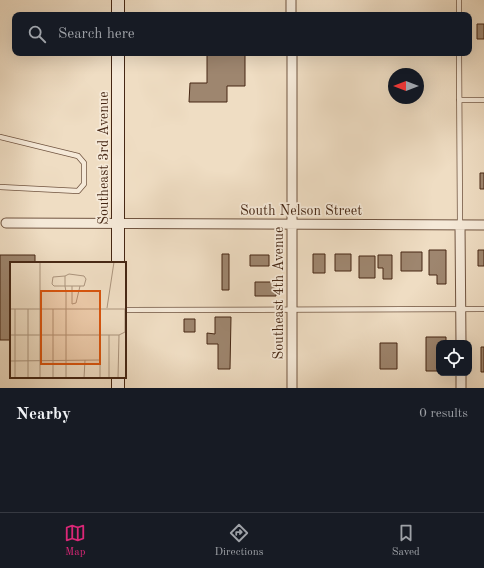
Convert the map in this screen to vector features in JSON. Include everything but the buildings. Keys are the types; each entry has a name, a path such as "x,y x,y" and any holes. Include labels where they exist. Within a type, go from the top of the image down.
{"main road":[{"path":"118,0 118,12"},
{"name":"Southeast 3rd Avenue","path":"118,56 118,262"}],"street":[{"path":"291,0 291,12"},
{"name":"Southeast 4th Avenue","path":"292,56 292,388"},
{"name":"South Nelson Street","path":"3,224 118,223 484,225"},
{"path":"460,225 461,340"},
{"path":"461,376 461,388"}],"lane":[{"path":"459,0 459,12"},
{"path":"459,56 460,225"},
{"path":"459,100 484,100"},
{"path":"0,138 78,156 84,163 84,184 78,191 0,187"},
{"path":"126,310 484,309"}]}
